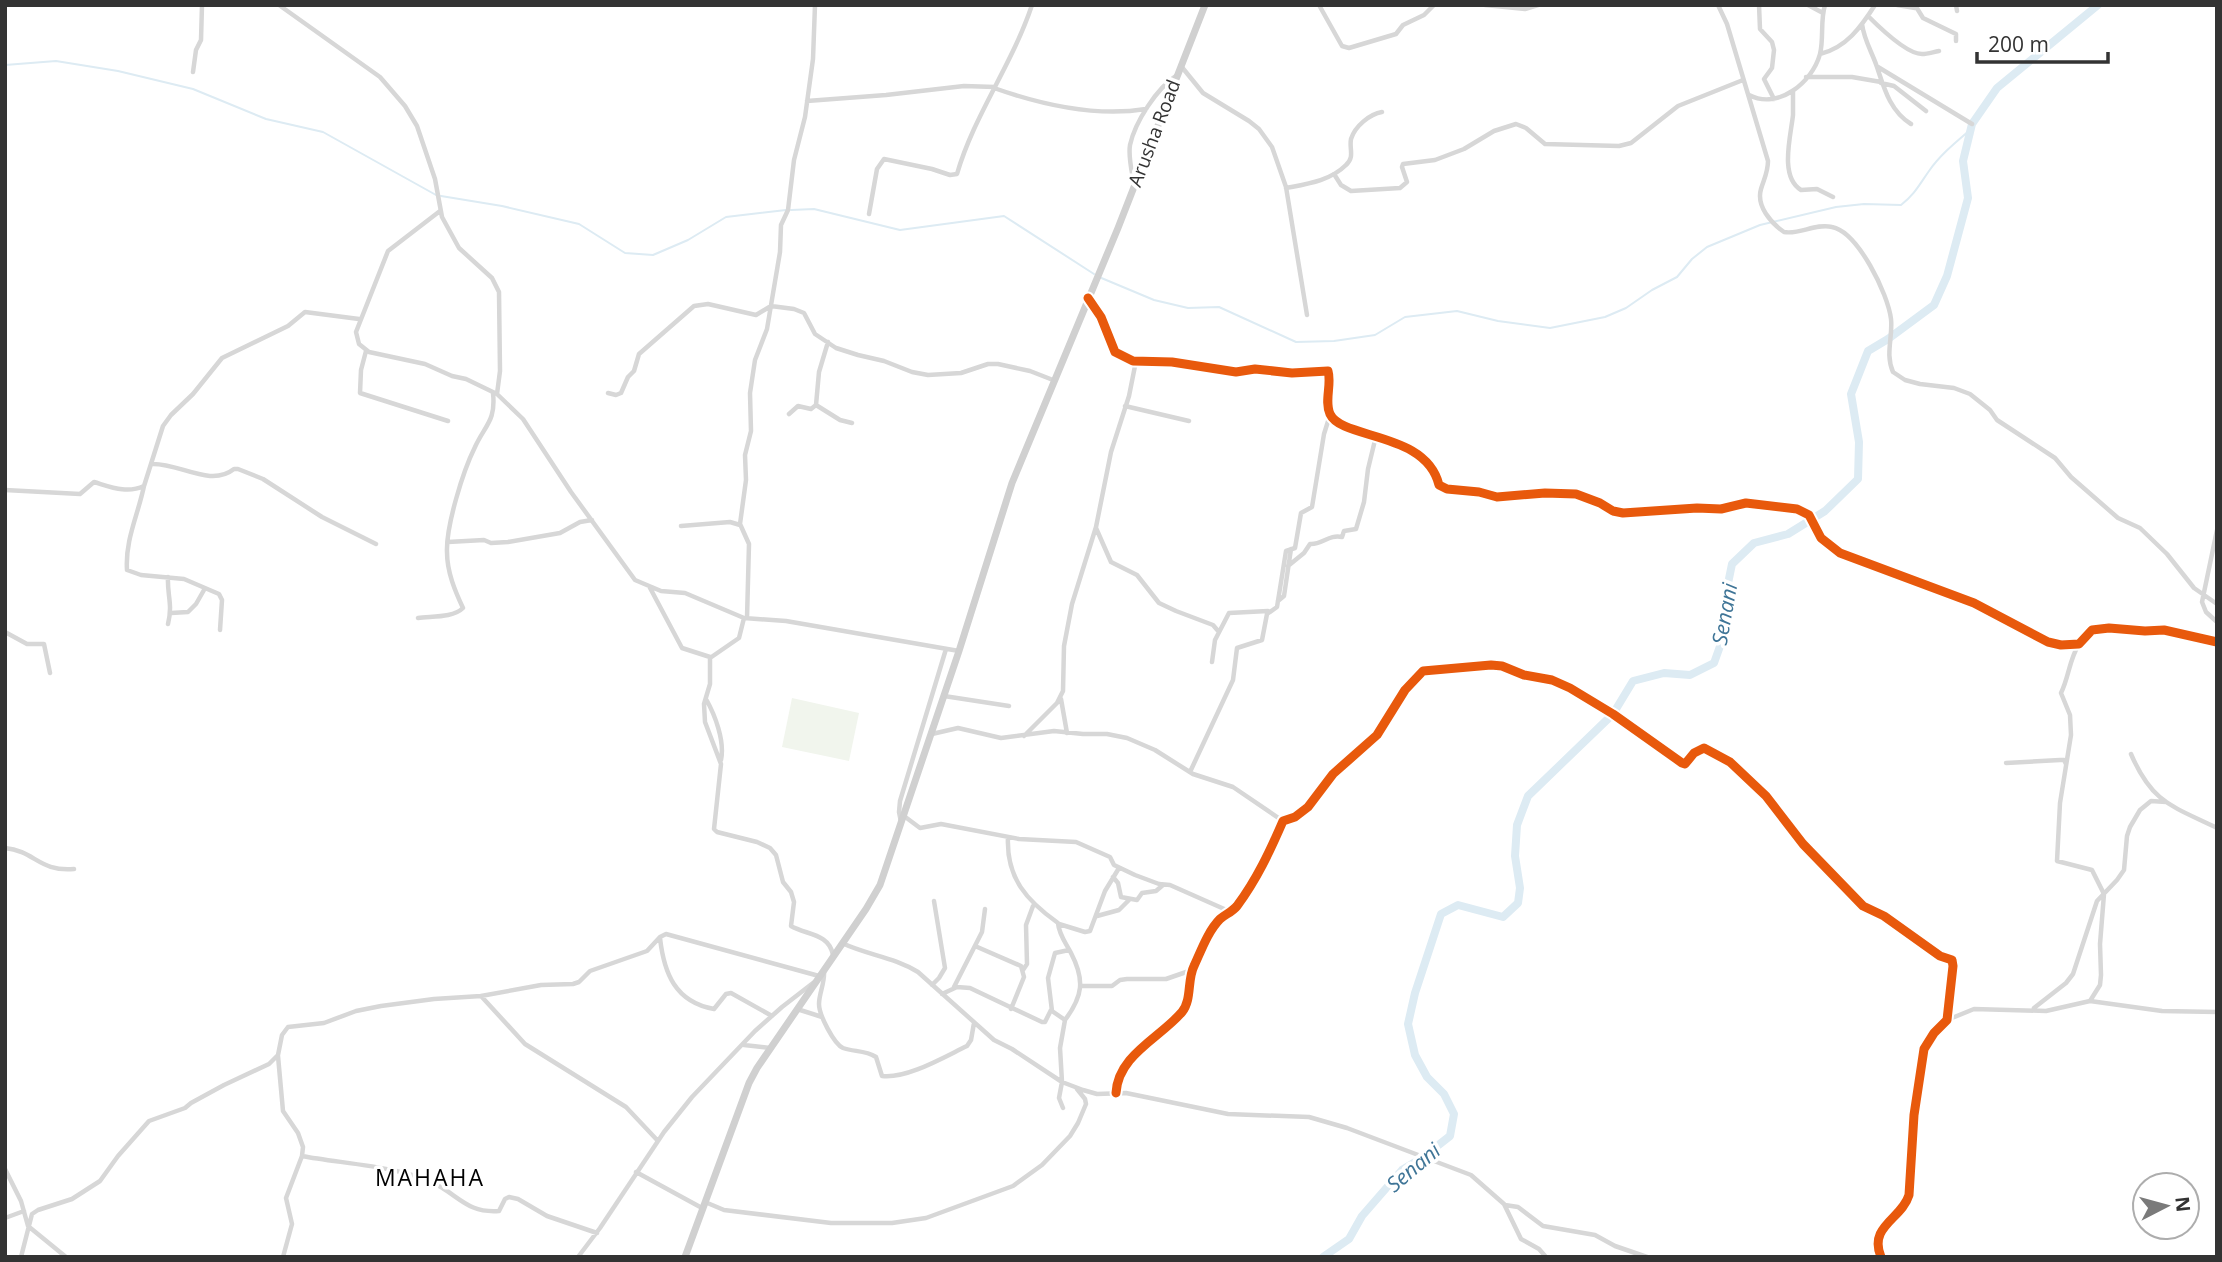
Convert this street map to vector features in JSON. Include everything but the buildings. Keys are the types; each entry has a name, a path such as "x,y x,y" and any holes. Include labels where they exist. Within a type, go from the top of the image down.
{"main road":[{"name":"Arusha Road","path":"685,1257 749,1083 878,888 959,651 1012,483 1205,5"}],"street":[{"path":"193,72 196,50 201,40 202,5"},
{"path":"279,5 365,65 393,91 417,126 435,179 440,210 447,228 459,248 492,278 499,292 500,371 494,409 491,423 477,443 467,467 448,542 449,565 457,599 463,608 459,612 446,615 418,618"},
{"path":"710,657 739,638 745,618 749,544 740,525 746,480 745,455 751,430 750,393 755,359 767,329 780,253 781,225 791,196 794,160 813,59 815,5"},
{"path":"869,214 877,169 884,159 932,169 950,176 957,174 963,154 1020,38 1032,5"},
{"path":"1319,5 1342,46 1349,48 1396,34 1404,25 1424,15 1434,5"},
{"path":"1485,5 1525,9 1538,5"},
{"path":"1718,5 1727,24 1768,161 1760,194 1763,207 1772,222 1784,232 1830,226 1847,233 1859,246 1889,311 1889,360 1893,372 1905,380 1962,390 1970,394 1990,410 1997,420 2055,457 2071,477 2118,518 2140,528 2166,554 2181,575 2202,595 2217,604"},
{"path":"1759,5 1760,29 1772,42 1774,50 1772,68 1765,79 1774,99"},
{"path":"1808,5 1823,13"},
{"path":"1749,95 1762,100 1774,99 1793,92 1806,77 1820,54 1825,5"},
{"path":"1820,54 1848,40 1875,5"},
{"path":"1897,5 1915,7 1923,18 1956,34 1956,41"},
{"path":"1868,16 1899,44 1916,53 1939,51"},
{"path":"1862,24 1865,43 1881,82 1896,111 1911,124"},
{"path":"1181,66 1212,100 1259,129 1272,147 1286,188 1307,315"},
{"path":"1877,67 1972,124"},
{"path":"1134,185 1130,146 1146,108 1162,86 1177,75"},
{"path":"1806,77 1852,77 1881,82 1894,86 1926,111"},
{"path":"1334,174 1341,185 1351,191 1400,188 1407,182 1403,164 1435,160 1471,145 1494,131 1516,124 1526,128 1545,144 1625,145 1641,136 1678,106 1743,79"},
{"path":"807,100 964,86 995,88 1044,103 1084,109 1116,112 1146,108"},
{"path":"1793,92 1793,117 1787,149 1794,184 1801,190 1817,189 1833,197"},
{"path":"1286,188 1313,183 1334,174 1350,162 1352,139 1366,118 1382,112"},
{"path":"440,210 388,251 359,319 356,340 366,351 433,366 495,394 523,419 635,580 661,591 685,593 745,618 786,621 959,651"},
{"path":"1090,294 1115,352 1120,356 1136,361 1171,362 1236,372 1255,369 1292,373 1327,370 1330,376 1328,400 1331,415 1322,441 1312,507 1301,513 1296,547 1286,551 1277,608 1269,611 1229,613 1215,640 1212,663"},
{"path":"608,393 621,393 628,377 633,373 639,354 694,306 708,304 757,315 771,306 794,309 804,313 813,331 842,350 884,360 920,374 961,373 988,364 998,364 1053,380"},
{"path":"220,630 222,597 184,579 141,575 127,570 128,539 158,440 171,415 229,353 288,326 305,312 359,319"},
{"path":"816,405 819,372 828,342"},
{"path":"366,351 361,370 360,393 448,421"},
{"path":"1067,733 1061,698 1065,681 1068,623 1078,580 1096,527 1111,452 1136,361"},
{"path":"789,414 800,405 808,409 816,405"},
{"path":"816,405 852,423"},
{"path":"1125,406 1189,421"},
{"path":"1331,415 1339,423 1399,444 1437,474 1439,485 1447,489 1497,497 1545,493 1576,494 1623,513 1721,509 1746,503 1801,510 1812,519 1825,543 1840,553 1973,603 2048,642 2061,645 2079,644"},
{"path":"1289,566 1310,544 1316,545 1331,536 1342,537 1344,531 1356,529 1364,502 1376,436"},
{"path":"151,464 217,476 227,475 238,469 263,480 322,517 376,544"},
{"path":"5,490 80,494 92,482 130,490 144,486"},
{"path":"448,542 508,542 560,533 592,520"},
{"path":"681,526 730,522 740,525"},
{"path":"1096,527 1111,562 1137,575 1159,603 1213,625 1219,632"},
{"path":"2217,530 2202,595 2203,606 2217,622"},
{"path":"1278,601 1284,596 1291,549"},
{"path":"168,577 168,592 172,602 169,624"},
{"path":"649,586 682,648 710,657"},
{"path":"171,613 188,612 204,590"},
{"path":"1190,772 1233,680 1237,648 1262,640 1269,611"},
{"path":"2090,1001 2100,985 2104,894 2092,870 2057,861 2060,803 2071,721 2061,693 2070,660 2079,644 2092,631 2109,628 2146,631 2157,629 2217,642"},
{"path":"5,632 27,644 43,643 50,673"},
{"path":"946,649 900,801 899,812 903,819 920,828 941,824 1008,837 1076,842 1110,858 1114,865 1177,888 1231,912"},
{"path":"710,657 706,727 721,764"},
{"path":"1116,1093 1117,1080 1122,1071 1143,1047 1184,1010 1192,970 1212,929 1231,912 1261,870 1283,821 1295,817 1308,807 1337,770 1377,735 1405,690 1423,671 1491,665 1552,680 1614,714 1682,763 1685,764 1693,753 1704,748 1730,762 1766,796 1803,844 1863,906 1884,916 1940,956 1952,960 1954,966 1947,1020"},
{"path":"944,696 1009,706"},
{"path":"706,698 722,743 714,831 770,848 780,864 783,882 791,892 794,902 791,927 824,939 829,943 834,956"},
{"path":"1024,736 1061,698"},
{"path":"931,735 958,728 1001,738 1054,731 1127,738 1155,750 1190,772 1233,787 1283,821"},
{"path":"2132,754 2146,784 2166,802 2217,828"},
{"path":"2006,764 2062,760 2067,765"},
{"path":"2033,1009 2070,980 2077,967 2097,901 2124,870 2127,836 2136,815 2151,801 2166,802"},
{"path":"1008,837 1008,860 1018,883 1033,906 1059,925 1088,933 1105,891 1119,867"},
{"path":"5,848 20,849 35,861 52,869 74,869"},
{"path":"1113,877 1118,883 1121,897 1135,901 1142,893 1156,891 1163,885"},
{"path":"1096,916 1119,910 1129,900"},
{"path":"932,985 945,968 934,901"},
{"path":"1023,971 1027,964 1026,925 1033,906"},
{"path":"954,988 982,932 985,909"},
{"path":"1059,925 1081,986 1077,1001 1065,1020 1060,1048 1062,1082 1059,1098 1063,1108"},
{"path":"284,1257 292,1224 286,1198 302,1156 302,1140 283,1111 278,1055 284,1030 293,1025 324,1023 349,1013 381,1006 481,996 541,985 573,984 590,971 647,951 660,937 668,934 821,975 825,979 819,1002 823,1017 837,1044 847,1049 863,1050 874,1056 881,1076 919,1069 967,1045 971,1040 974,1023"},
{"path":"660,937 664,968 670,982 684,995 714,1009 726,994 732,993 772,1016"},
{"path":"842,943 897,960 918,972 994,1040 1062,1082 1097,1094 1116,1093 1162,1099 1228,1114 1298,1115 1329,1122 1471,1175 1504,1205 1518,1235 1546,1257"},
{"path":"975,946 1019,963 1024,977 1011,1009"},
{"path":"1065,1020 1052,1009 1048,978 1054,954 1069,950"},
{"path":"1081,986 1110,986 1127,979 1166,979 1192,970"},
{"path":"578,1257 658,1141 692,1097 772,1016 821,975"},
{"path":"942,994 954,988 970,988 1043,1022 1052,1009"},
{"path":"481,996 525,1044 626,1107 658,1141"},
{"path":"1881,1257 1879,1233 1905,1206 1909,1195 1914,1115 1924,1049 1934,1033 1947,1020 1974,1009 2063,1009 2090,1001 2162,1011 2217,1012"},
{"path":"797,1009 823,1017"},
{"path":"744,1045 770,1048"},
{"path":"21,1257 32,1214 72,1199 104,1178 118,1156 149,1121 186,1108 224,1084 269,1064 278,1055"},
{"path":"636,1172 704,1205 724,1210 831,1223 892,1223 926,1218 1013,1186 1042,1165 1070,1136 1086,1104 1081,1093 1072,1085"},
{"path":"302,1156 381,1168 409,1176 435,1184 468,1207 486,1212 499,1211 505,1199 513,1197 527,1202 547,1216 597,1233"},
{"path":"5,1169 28,1226 66,1257"},
{"path":"1504,1205 1518,1207 1543,1226 1595,1235 1615,1246 1647,1257"},
{"path":"5,1218 24,1211"}],"shaded area":[{"path":"792,698 859,713 849,761 782,747"}],"waterway":[{"name":"Senani","path":"1323,1257 1349,1239 1362,1216 1402,1170 1450,1136 1454,1114 1444,1094 1427,1077 1415,1055 1408,1024 1415,993 1441,914 1458,905 1503,917 1518,903 1520,888 1515,856 1517,825 1528,796 1613,714 1633,681 1664,673 1690,675 1714,663 1724,635 1725,598 1732,564 1754,543 1788,534 1825,511 1858,479 1859,442 1851,394 1868,351 1934,305 1947,276 1968,198 1963,161 1972,124 1997,88 2098,5"},
{"path":"5,65 56,61 118,71 193,89 266,119 323,132 436,195"},
{"path":"1099,277 1154,300 1188,308 1219,307 1296,342 1334,341 1375,335 1405,317 1457,311 1498,321 1550,328 1605,317 1626,308 1677,277 1692,259 1707,247 1760,225 1836,207 1864,204 1901,205 1948,149 1970,130"},
{"path":"441,196 502,206 579,224 625,253 653,255 688,240 726,217 786,210"},
{"path":"791,210 814,209 900,230 1004,216 1094,274"}],"cycle path":[{"path":"1088,298 1101,317 1115,352 1133,361 1172,362 1236,372 1255,369 1292,373 1328,371 1328,409 1338,422 1402,446 1418,455 1431,468 1439,485 1447,489 1497,497 1545,493 1576,494 1623,513 1721,509 1746,503 1797,509 1809,515 1821,538 1840,553 1974,603 2048,642 2061,645 2079,644 2092,630 2109,628 2164,630 2217,642"},
{"path":"1116,1093 1124,1068 1132,1058 1182,1012 1192,972 1208,935 1244,896 1263,865 1283,821 1295,817 1308,807 1333,774 1377,735 1405,690 1423,671 1502,666 1570,688 1613,714 1682,763 1685,764 1694,753 1704,748 1730,762 1766,796 1803,844 1863,906 1884,916 1940,956 1952,960 1947,1020 1934,1033 1924,1049 1914,1115 1909,1195 1882,1230 1878,1246 1881,1257"}],"district":[{"name":"MAHAHA","path":"430,1177"}]}
